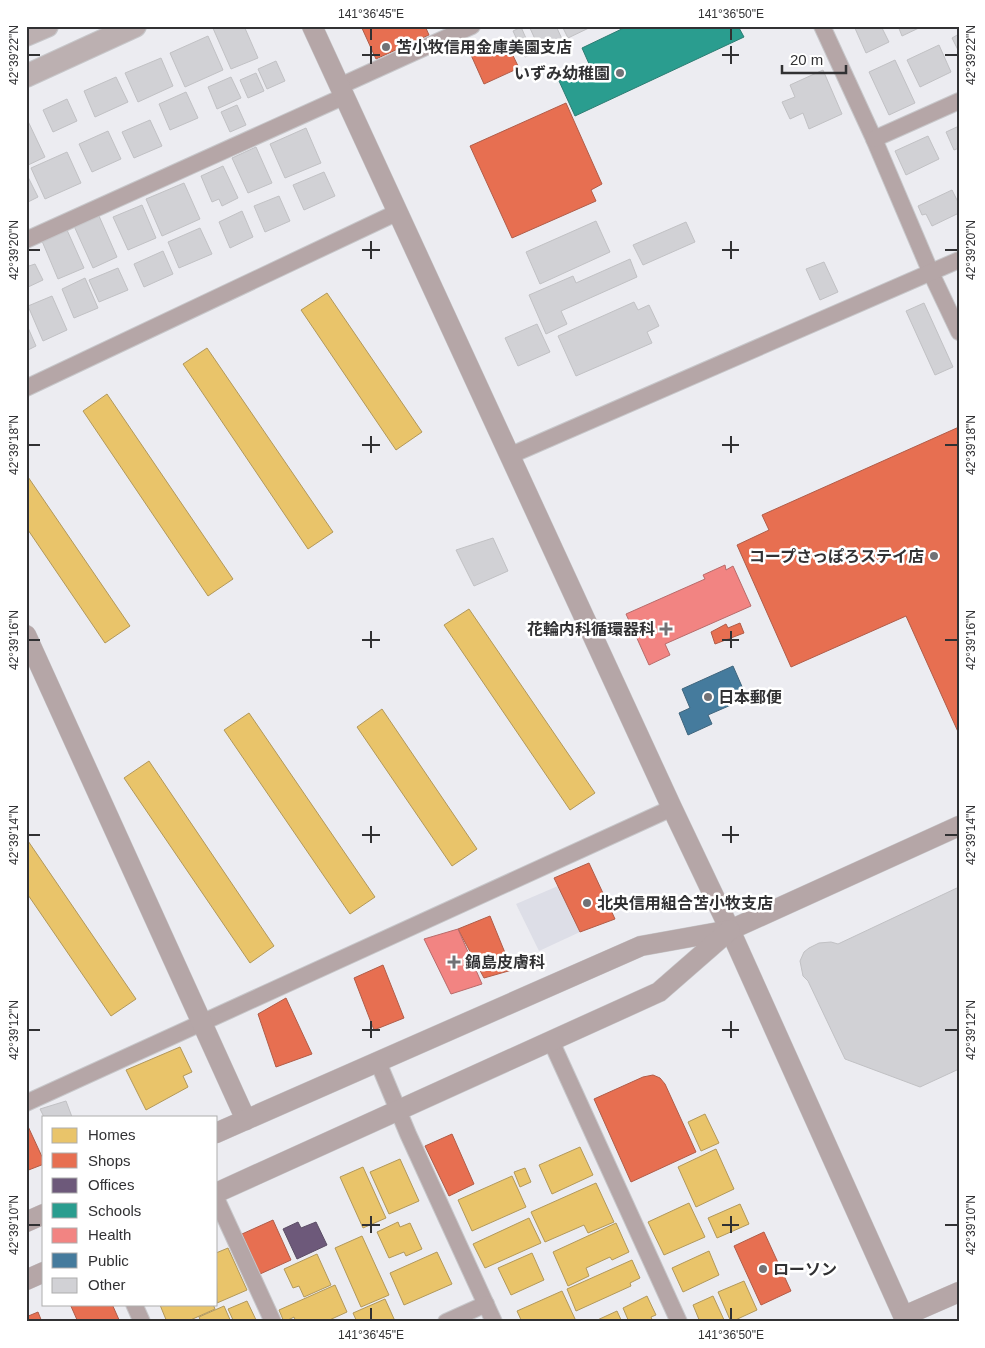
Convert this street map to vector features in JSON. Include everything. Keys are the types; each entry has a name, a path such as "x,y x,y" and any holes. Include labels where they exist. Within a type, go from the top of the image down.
{"main road":[{"path":"26,36 46,26"},
{"path":"26,76 135,26"}],"street":[{"path":"312,26 509,456 730,930 901,1320 959,1292"},
{"path":"26,240 342,91 472,26"},
{"path":"822,26 959,332"},
{"path":"874,139 959,101"},
{"path":"26,388 398,212"},
{"path":"509,456 959,260"},
{"path":"26,635 203,1021 246,1120"},
{"path":"26,1103 672,808"},
{"path":"218,1132 641,946 730,930 959,826"},
{"path":"218,1192 659,992 730,930"},
{"path":"550,1041 679,1322"},
{"path":"378,1062 398,1111 494,1322"},
{"path":"218,1202 273,1322"},
{"path":"26,1222 42,1215"},
{"path":"26,1280 42,1273"},
{"path":"446,1322 486,1304"},
{"path":"135,1306 142,1322"}],"shaded area":[{"path":"558,886 580,932 539,951 516,904"}],"building: Homes":[{"path":"327,293 422,432 396,450 301,310"},
{"path":"207,348 333,532 308,549 183,364"},
{"path":"107,394 233,579 208,596 83,411"},
{"path":"26,474 130,626 105,643 26,527"},
{"path":"469,609 595,793 570,810 444,625"},
{"path":"382,709 477,849 452,866 357,727"},
{"path":"249,713 375,897 350,914 224,730"},
{"path":"149,761 274,946 250,963 124,778"},
{"path":"26,838 136,999 111,1016 26,892"},
{"path":"180,1047 192,1072 183,1076 188,1087 146,1110 126,1070"},
{"path":"705,1114 719,1143 701,1151 688,1122"},
{"path":"580,1147 593,1175 552,1194 539,1165"},
{"path":"716,1149 734,1189 696,1207 678,1167"},
{"path":"400,1159 419,1201 389,1214 370,1172"},
{"path":"363,1167 386,1218 363,1228 340,1177"},
{"path":"525,1168 531,1182 520,1187 514,1172"},
{"path":"512,1176 526,1207 472,1231 458,1200"},
{"path":"596,1183 614,1222 588,1233 584,1225 545,1242 531,1212"},
{"path":"689,1203 705,1237 664,1255 648,1222"},
{"path":"740,1204 749,1224 717,1238 708,1218"},
{"path":"529,1218 541,1243 485,1268 473,1244"},
{"path":"398,1222 400,1227 410,1223 422,1249 406,1256 404,1252 389,1258 377,1232"},
{"path":"616,1223 629,1252 612,1260 610,1257 586,1268 589,1276 568,1286 553,1252"},
{"path":"362,1236 389,1295 361,1307 335,1248"},
{"path":"228,1248 247,1290 218,1303 218,1252"},
{"path":"709,1251 719,1275 683,1292 672,1268"},
{"path":"437,1252 452,1284 404,1305 390,1273"},
{"path":"532,1253 544,1280 511,1295 498,1268"},
{"path":"317,1254 331,1285 304,1297 299,1286 293,1288 284,1269"},
{"path":"632,1260 640,1278 630,1283 631,1286 576,1311 567,1289"},
{"path":"744,1281 757,1310 731,1322 718,1292"},
{"path":"335,1285 347,1312 325,1322 315,1322 314,1320 296,1322 294,1317 284,1322 279,1310"},
{"path":"562,1291 576,1321 522,1322 517,1311"},
{"path":"647,1296 656,1315 651,1317 653,1322 629,1322 623,1308"},
{"path":"713,1296 725,1322 700,1322 693,1305"},
{"path":"385,1299 395,1321 357,1322 353,1313"},
{"path":"247,1301 257,1322 234,1322 228,1309"},
{"path":"160,1306 214,1306 215,1309 186,1322 167,1322"},
{"path":"224,1306 231,1322 201,1322 199,1317"},
{"path":"617,1311 622,1322 593,1322"}],"building: Shops":[{"name":"苫小牧信用金庫美園支店","path":"361,26 425,26 429,35 376,59"},
{"path":"505,39 519,68 484,84 471,55"},
{"path":"566,103 602,184 591,190 596,201 512,238 470,146"},
{"path":"959,427 959,734 906,616 791,667 737,545 769,530 762,515"},
{"path":"740,623 744,633 715,644 711,632 726,624 728,628"},
{"name":"北央信用組合苫小牧支店","path":"589,863 615,919 580,932 554,878"},
{"path":"490,916 512,970 484,978 458,929"},
{"path":"383,965 404,1018 374,1030 354,978"},
{"path":"286,998 312,1054 276,1067 258,1014"},
{"path":"653,1075 660,1078 665,1084 696,1152 631,1182 594,1099 643,1077"},
{"path":"26,1122 42,1157 42,1165 26,1171"},
{"path":"452,1134 474,1184 449,1196 425,1146"},
{"path":"273,1220 291,1260 260,1274 242,1234"},
{"name":"ローソン","path":"764,1232 791,1291 761,1305 734,1246"},
{"path":"71,1306 113,1306 120,1322 78,1322"},
{"path":"38,1312 42,1322 26,1322 26,1317"}],"building: Offices":[{"path":"298,1222 301,1228 316,1222 327,1245 297,1259 283,1229"}],"building: Schools":[{"name":"いずみ幼稚園","path":"628,26 738,26 744,37 575,116 559,81 590,66 582,48"}],"building: Health":[{"name":"花輪内科循環器科","path":"725,565 726,570 733,566 751,606 665,644 670,655 649,665 626,614 705,579 703,575"},
{"name":"鍋島皮膚科","path":"458,929 482,984 451,994 424,939"}],"building: Public":[{"path":"733,666 747,698 708,715 712,724 688,735 679,713 690,708 682,689"}],"building: Other":[{"path":"212,26 244,26 258,58 231,69"},
{"path":"529,26 556,26 562,39 540,50"},
{"path":"562,26 593,26 568,38"},
{"path":"854,26 881,26 889,42 866,53"},
{"path":"898,26 923,26 902,36"},
{"path":"521,27 533,54 525,57 513,31"},
{"path":"959,34 959,52 952,38"},
{"path":"208,36 223,70 185,87 170,53"},
{"path":"939,45 951,72 920,87 907,60"},
{"path":"161,58 173,86 138,102 125,73"},
{"path":"895,60 915,103 889,115 869,72"},
{"path":"276,61 285,81 267,89 258,69"},
{"path":"823,70 842,114 809,129 803,113 790,119 782,102 795,97 790,85"},
{"path":"256,73 264,91 248,98 240,80"},
{"path":"116,77 128,102 95,117 84,91"},
{"path":"231,77 241,98 217,109 208,87"},
{"path":"186,92 198,118 170,130 159,104"},
{"path":"67,99 77,121 53,132 43,110"},
{"path":"237,105 246,125 230,132 221,112"},
{"path":"26,117 45,157 26,166"},
{"path":"150,120 162,146 134,158 122,132"},
{"path":"959,126 959,148 954,150 946,132"},
{"path":"306,128 321,163 285,178 270,144"},
{"path":"108,131 121,159 92,172 79,144"},
{"path":"928,136 939,159 906,175 895,151"},
{"path":"256,147 272,183 248,193 232,158"},
{"path":"67,152 81,183 45,199 31,168"},
{"path":"223,166 238,198 222,206 219,199 212,202 201,176"},
{"path":"324,172 335,196 304,210 293,185"},
{"path":"26,173 38,197 26,203"},
{"path":"184,183 200,219 162,236 146,199"},
{"path":"952,190 959,204 959,213 932,226 926,214 922,215 918,206"},
{"path":"279,196 290,221 265,232 254,206"},
{"path":"142,205 156,238 128,250 113,217"},
{"path":"242,211 253,237 230,248 219,222"},
{"path":"99,216 117,257 93,268 74,226"},
{"path":"596,221 610,252 540,284 526,252"},
{"path":"686,222 695,242 643,265 633,245"},
{"path":"200,228 212,254 179,268 168,242"},
{"path":"67,230 84,268 58,279 42,241"},
{"path":"163,251 173,274 144,287 134,264"},
{"path":"26,259 29,266 35,264 43,280 26,288"},
{"path":"630,259 637,277 561,311 567,324 546,334 529,295 573,276 576,283"},
{"path":"824,262 838,292 820,300 806,269"},
{"path":"118,268 128,290 99,302 89,280"},
{"path":"85,278 98,308 74,318 62,289"},
{"path":"52,296 67,330 43,341 28,306"},
{"path":"634,302 638,310 649,305 659,326 647,332 652,343 576,376 558,336"},
{"path":"924,303 953,367 935,375 906,311"},
{"path":"26,323 36,346 26,351"},
{"path":"537,324 550,352 518,366 505,338"},
{"path":"493,538 508,571 474,586 456,550"},
{"path":"959,887 959,1069 920,1087 845,1059 808,981 803,976 800,961 804,952 819,943 831,942 838,944"},
{"path":"66,1101 72,1116 44,1116 40,1109"}],"place":[{"name":"苫小牧信用金庫美園支店","path":"386,47"},
{"name":"いずみ幼稚園","path":"620,73"},
{"name":"コープさっぽろステイ店","path":"934,556"},
{"name":"花輪内科循環器科","path":"666,629"},
{"name":"日本郵便","path":"708,697"},
{"name":"北央信用組合苫小牧支店","path":"587,903"},
{"name":"鍋島皮膚科","path":"454,962"},
{"name":"ローソン","path":"763,1269"}]}
